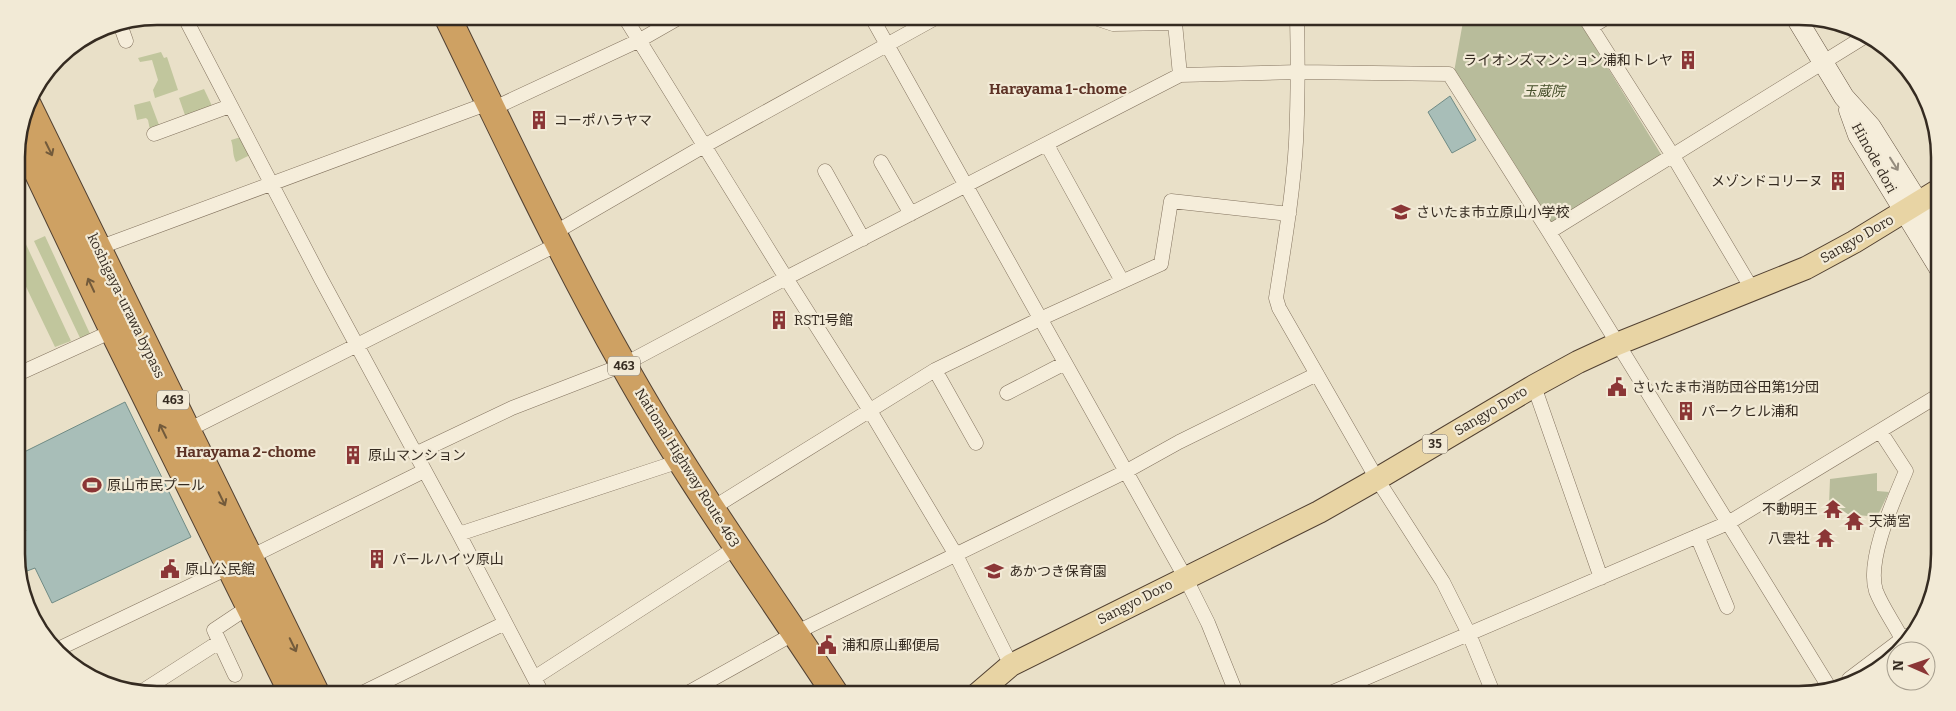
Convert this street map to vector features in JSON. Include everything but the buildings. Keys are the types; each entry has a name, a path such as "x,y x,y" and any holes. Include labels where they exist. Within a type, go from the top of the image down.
{"highway":[{"name":"National Highway Route 463","path":"451,25 556,239 623,365 680,461 830,686"},
{"name":"koshigaya-urawa bypass","path":"33,115 98,248 123,326 240,562 312,686"},
{"name":"koshigaya-urawa bypass","path":"25,153 123,326 188,430 240,562 250,606 289,686"}],"main road":[{"name":"Sangyo Doro","path":"986,686 1011,665 1319,512 1534,386 1617,344 1806,268 1854,242 1931,195"}],"street":[{"path":"189,25 356,345 459,534 538,686"},
{"path":"630,25 869,410 956,555 1011,665"},
{"path":"98,248 491,106 640,40 666,25"},
{"path":"876,25 1185,578 1208,623 1234,686"},
{"path":"188,430 356,345 556,239 704,146 922,25"},
{"path":"1175,25 1180,75"},
{"path":"1297,25 1299,72 1296,143 1289,214 1276,298 1278,308 1377,479 1443,582 1469,634 1491,686"},
{"path":"1590,25 1673,156 1752,289"},
{"name":"Hinode dori","path":"1801,25 1844,97 1858,135 1911,207 1931,227"},
{"path":"122,30 126,41"},
{"path":"1549,232 1859,40"},
{"path":"415,454 512,408 623,365 786,278 1180,75 1299,72 1449,74 1549,232 1827,683"},
{"path":"154,134 230,106"},
{"path":"1047,145 1122,281"},
{"path":"881,162 911,214"},
{"path":"825,171 863,239"},
{"path":"711,509 935,370 1040,319 1161,264 1171,201 1289,214"},
{"name":"Hinode dori","path":"1911,207 1931,251"},
{"path":"25,371 123,326"},
{"path":"1007,393 1065,363"},
{"path":"935,370 976,442"},
{"path":"700,686 796,633 1125,472 1179,442 1317,374"},
{"path":"1534,386 1601,578"},
{"path":"1345,686 1728,523 1931,400"},
{"path":"1880,431 1906,471 1885,520 1875,566 1876,590 1903,635"},
{"path":"459,534 680,461"},
{"path":"63,646 424,471"},
{"path":"1697,536 1727,607"},
{"path":"534,678 737,547"},
{"path":"235,675 214,630 250,606"},
{"path":"376,686 505,623"},
{"path":"151,686 219,642"},
{"path":"1860,670 1895,644"}],"green space":[{"name":"玉蔵院","path":"1462,25 1582,25 1662,156 1551,226 1454,72"},
{"path":"161,52 164,58 167,57 178,90 155,98 153,90 158,80 152,60 140,62 138,58"},
{"path":"204,89 213,108 186,118 179,98"},
{"path":"150,101 159,125 150,130 146,118 137,120 134,105"},
{"path":"241,137 250,155 236,162 231,140"},
{"path":"45,236 91,336 81,340 34,241"},
{"path":"25,242 71,341 55,347 25,285"},
{"path":"1877,473 1877,491 1889,492 1877,517 1839,513 1838,505 1829,505 1830,479"}],"water":[{"path":"1450,96 1476,140 1452,153 1428,112"},
{"name":"原山市民プール","path":"125,402 191,537 52,603 35,568 27,571 25,452"}],"place":[{"name":"ライオンズマンション浦和トレヤ","path":"1688,60"},
{"name":"コーポハラヤマ","path":"539,120"},
{"name":"メゾンドコリーヌ","path":"1838,181"},
{"name":"さいたま市立原山小学校","path":"1401,212"},
{"name":"RST1号館","path":"779,320"},
{"name":"さいたま市消防団谷田第1分団","path":"1617,387"},
{"name":"パークヒル浦和","path":"1686,411"},
{"name":"原山マンション","path":"353,455"},
{"name":"原山市民プール","path":"92,485"},
{"name":"不動明王","path":"1833,509"},
{"name":"天満宮","path":"1854,521"},
{"name":"八雲社","path":"1825,538"},
{"name":"パールハイツ原山","path":"377,559"},
{"name":"原山公民館","path":"170,569"},
{"name":"あかつき保育園","path":"994,571"},
{"name":"浦和原山郵便局","path":"827,645"}],"district":[{"name":"Harayama 1-chome","path":"1058,89"},
{"name":"Harayama 2-chome","path":"246,452"}]}
